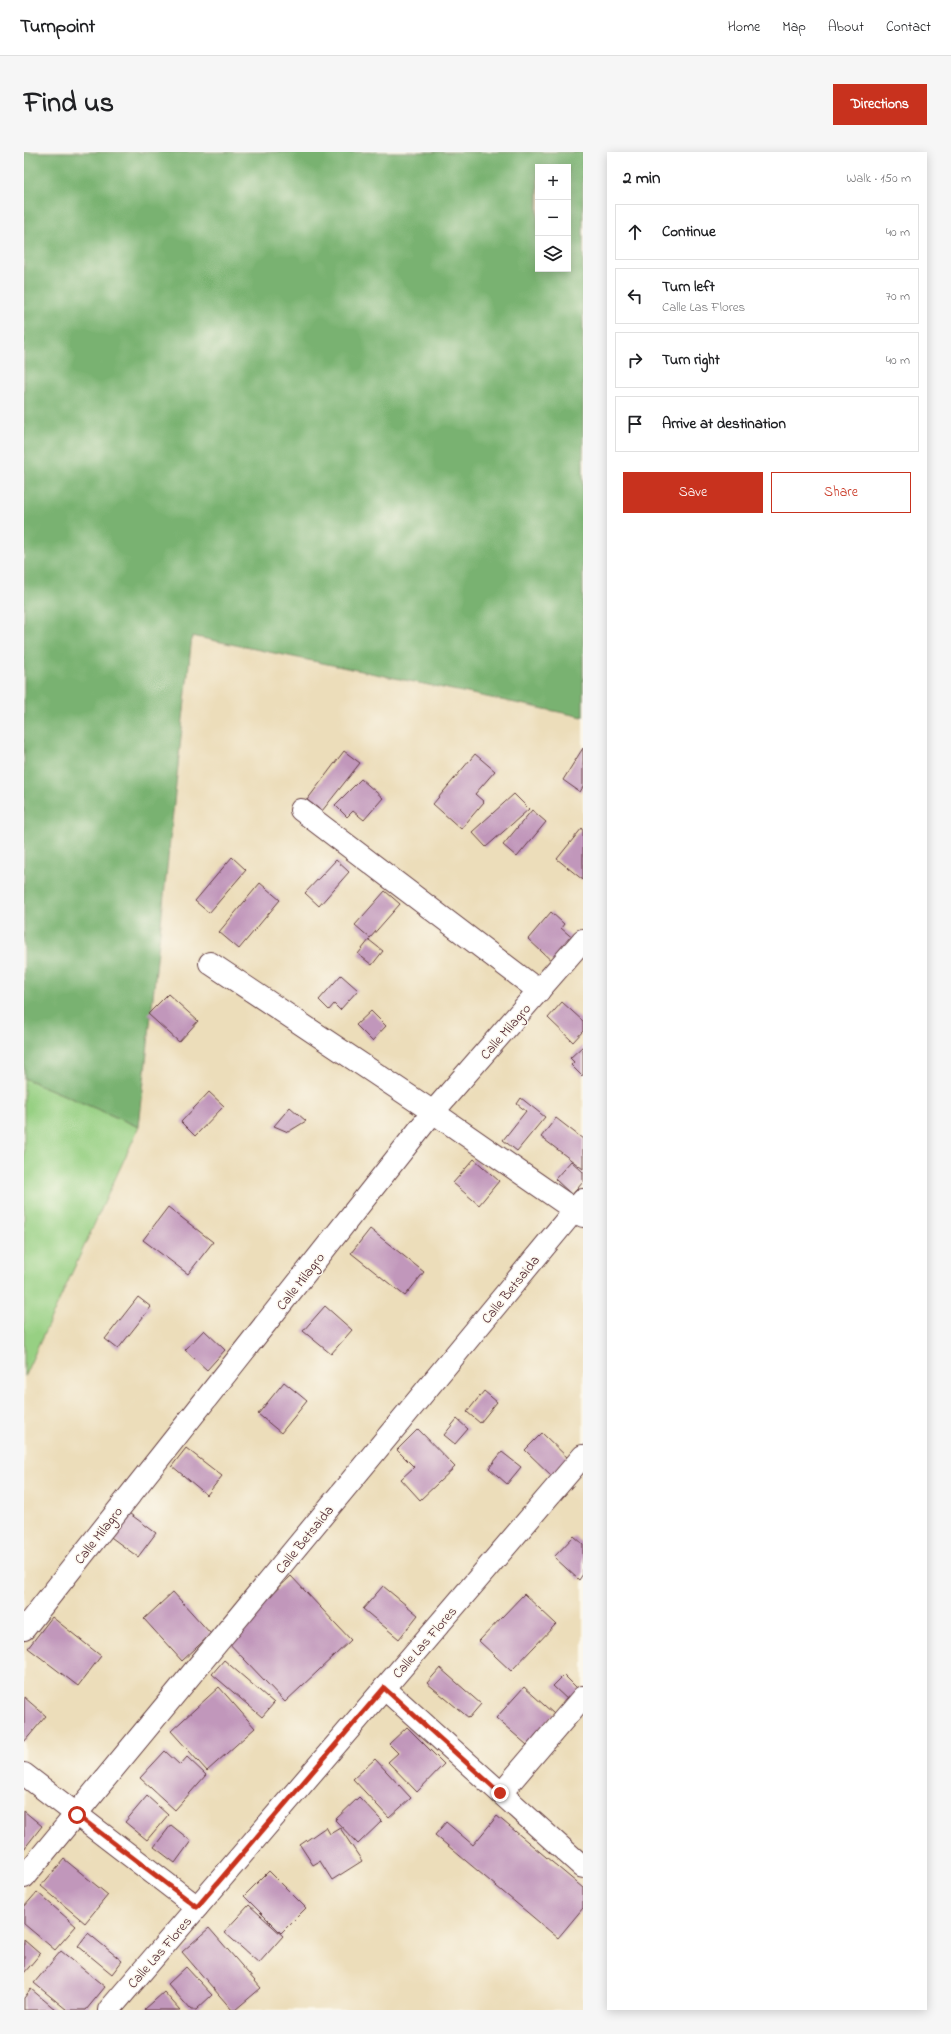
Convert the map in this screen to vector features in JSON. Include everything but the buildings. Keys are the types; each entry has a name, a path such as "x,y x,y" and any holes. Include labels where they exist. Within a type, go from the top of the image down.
{"street":[{"path":"300,810 539,991"},
{"name":"Calle Milagro","path":"24,1629 433,1112 583,940"},
{"path":"210,963 580,1209"},
{"name":"Calle Betsaida","path":"24,1877 580,1209"},
{"name":"Calle Las Flores","path":"109,2010 583,1456"},
{"path":"384,1688 583,1867"},
{"path":"500,1793 583,1697"},
{"path":"24,1774 197,1907"}],"green space":[{"path":"24,152 583,152 583,717 192,636 139,1127 24,1078"},
{"path":"24,1078 139,1127 24,1377"}],"route":[{"path":"77,1815 197,1907 384,1688 500,1793"}]}
